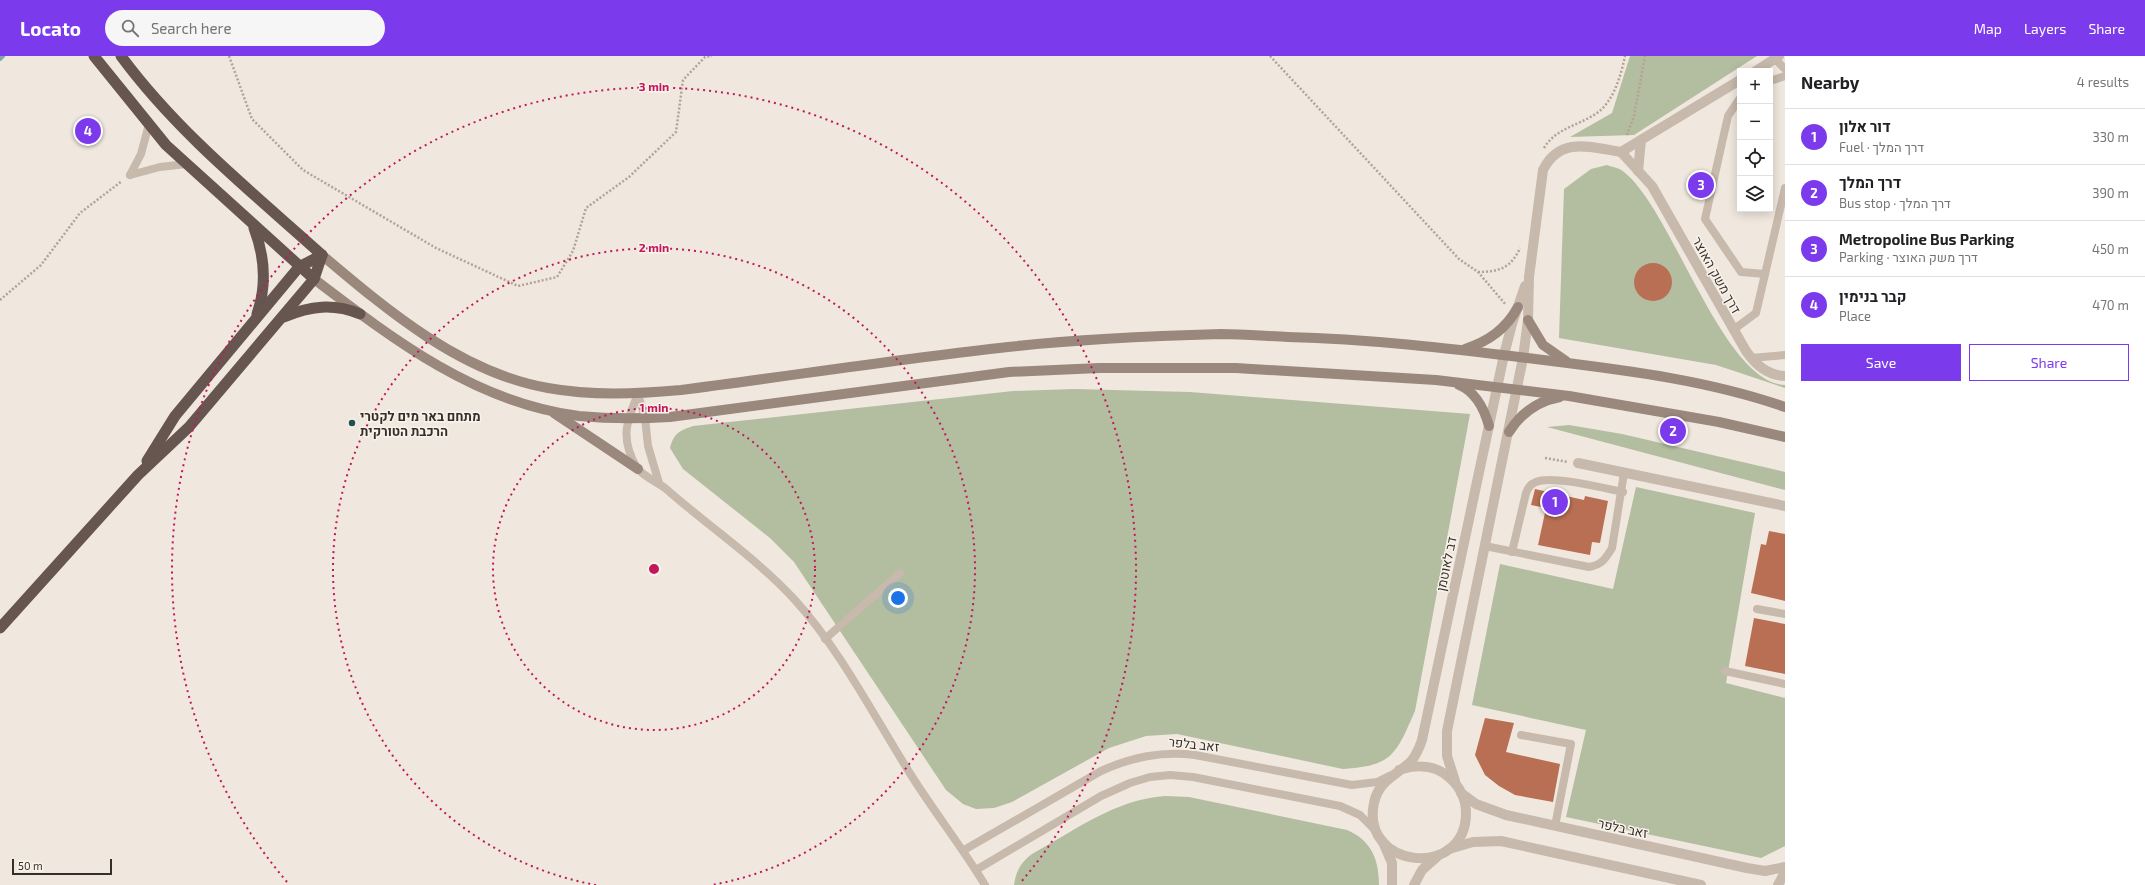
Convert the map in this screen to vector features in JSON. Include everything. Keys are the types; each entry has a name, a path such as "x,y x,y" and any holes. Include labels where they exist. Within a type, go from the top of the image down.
{"highway":[{"path":"94,56 166,145 314,279"},
{"path":"121,56 165,108 202,147 322,255"},
{"path":"254,225 261,247 264,270 261,303 256,320"},
{"path":"138,475 175,416 299,267 322,255"},
{"path":"0,628 138,475 189,427 314,279 322,255"},
{"path":"281,318 299,310 317,306 346,308 360,314"}],"main road":[{"path":"322,255 367,294 410,325 458,355 495,373 546,388 592,393 638,394 681,390 1010,347 1116,338 1240,335 1336,338 1462,350 1650,374 1760,398 1785,407"},
{"path":"314,279 360,314 430,362 470,384 502,397 550,411 578,416 628,419 670,417 1017,372 1099,368 1236,368 1453,382 1569,396 1719,422 1785,437"},
{"path":"1462,350 1492,337 1505,326 1516,310"},
{"path":"1528,320 1534,333 1546,348 1572,364"},
{"path":"1453,382 1463,386 1475,396 1484,410 1489,426"},
{"path":"1509,432 1517,420 1530,408 1550,399 1569,396"},
{"path":"550,411 638,470"}],"street":[{"path":"1761,68 1777,58"},
{"path":"1414,885 1422,870 1456,841 1465,822 1465,807 1448,761 1446,736 1518,390 1528,320 1529,277 1543,170 1549,159 1561,150 1573,146 1621,152 1737,82"},
{"path":"1638,172 1641,140"},
{"name":"דרך משק האוצר","path":"1621,152 1652,186 1733,330 1751,358 1771,374 1785,376"},
{"path":"1504,355 1516,310 1529,277"},
{"name":"דב לאוטמן","path":"1396,772 1414,758 1424,735 1504,355"},
{"path":"1578,464 1785,506"},
{"path":"1392,885 1393,872 1391,859 1379,836 1373,818 1374,803 1379,790 1396,772 1414,766 1435,769 1448,776 1459,789"},
{"name":"זאב בלפר","path":"1459,789 1476,804 1491,811 1747,868 1765,871 1785,866"},
{"path":"1379,836 1397,853 1410,858 1425,859 1474,842 1501,841 1701,885"},
{"path":"1778,885 1785,872"}],"lane":[{"path":"1777,58 1785,69"},
{"path":"1773,80 1785,76"},
{"path":"1737,102 1728,116 1705,219 1741,272 1765,274"},
{"path":"130,175 141,154 149,124"},
{"path":"130,175 160,167 186,164"},
{"path":"1733,330 1756,313 1785,188"},
{"path":"1751,358 1785,355"},
{"path":"638,394 645,418 648,446 659,483"},
{"path":"638,394 628,419 626,445 638,470 659,483 773,578 795,600 825,639 912,776 964,850 985,885"},
{"path":"1485,546 1589,567 1596,566 1607,557 1612,548 1623,492 1624,473"},
{"path":"1512,552 1526,493 1529,486 1534,482 1550,479 1623,492"},
{"path":"825,639 900,573"},
{"path":"1757,609 1785,614"},
{"path":"1725,671 1785,684"},
{"path":"1521,735 1571,744 1555,826"},
{"name":"זאב בלפר","path":"964,850 1101,771 1122,762 1145,755 1170,753 1196,755 1352,785 1377,782 1396,772"},
{"path":"976,870 1110,791 1140,780 1160,776 1192,776 1340,806 1360,815 1379,836"}],"path":[{"path":"229,56 252,119 303,170 436,248 518,286 557,277 573,251 586,208 629,177 676,132 683,80 705,57 712,56"},
{"path":"1270,56 1459,259 1478,272 1516,310"},
{"path":"1621,152 1634,116 1645,56"},
{"path":"0,300 41,265 80,213 130,175"},
{"path":"1545,458 1578,464"}],"green space":[{"path":"1630,56 1757,56 1634,135 1570,137 1612,113"},
{"path":"1607,165 1622,171 1642,192 1661,221 1719,327 1740,356 1762,377 1785,385 1785,388 1716,365 1559,338 1564,189 1591,169"},
{"path":"1074,389 1190,392 1470,414 1415,711 1403,738 1391,755 1383,761 1373,765 1343,769 1177,734 1146,736 1109,748 1012,802 994,808 976,809 963,804 946,790 794,562 770,538 683,469 670,448 673,439 678,433 693,426 1013,391"},
{"path":"1569,425 1622,434 1785,472 1785,490 1547,427"},
{"path":"1636,487 1755,513 1726,683 1785,698 1785,846 1761,858 1566,817 1586,730 1472,705 1500,564 1613,589"},
{"path":"1165,796 1189,797 1347,830 1362,839 1368,845 1375,859 1379,876 1379,885 1014,885 1016,875 1020,867 1032,854 1080,826 1112,810 1147,798"}],"building":[{"path":"1649,263 1657,263 1667,268 1671,275 1671,289 1667,296 1657,301 1649,301 1639,296 1637,293 1634,286 1634,278 1639,268 1642,266"},
{"path":"1535,489 1584,500 1585,496 1608,501 1600,543 1592,542 1590,555 1538,545 1546,508 1531,505"},
{"path":"1769,531 1785,534 1785,601 1751,593 1761,544 1766,545"},
{"path":"1754,618 1785,624 1785,674 1745,666"},
{"path":"1485,718 1514,723 1506,752 1560,764 1553,802 1515,795 1499,786 1485,775 1475,755"}],"waterway":[{"path":"0,59 3,56"}],"place":[{"name":"קבר בנימין","path":"88,131"},
{"name":"Metropoline Bus Parking","path":"1701,185"},
{"name":"מתחם באר מים לקטרי הרכבת הטורקית","path":"352,423"},
{"name":"דרך המלך","path":"1673,431"},
{"name":"דור אלון","path":"1555,502"}]}
